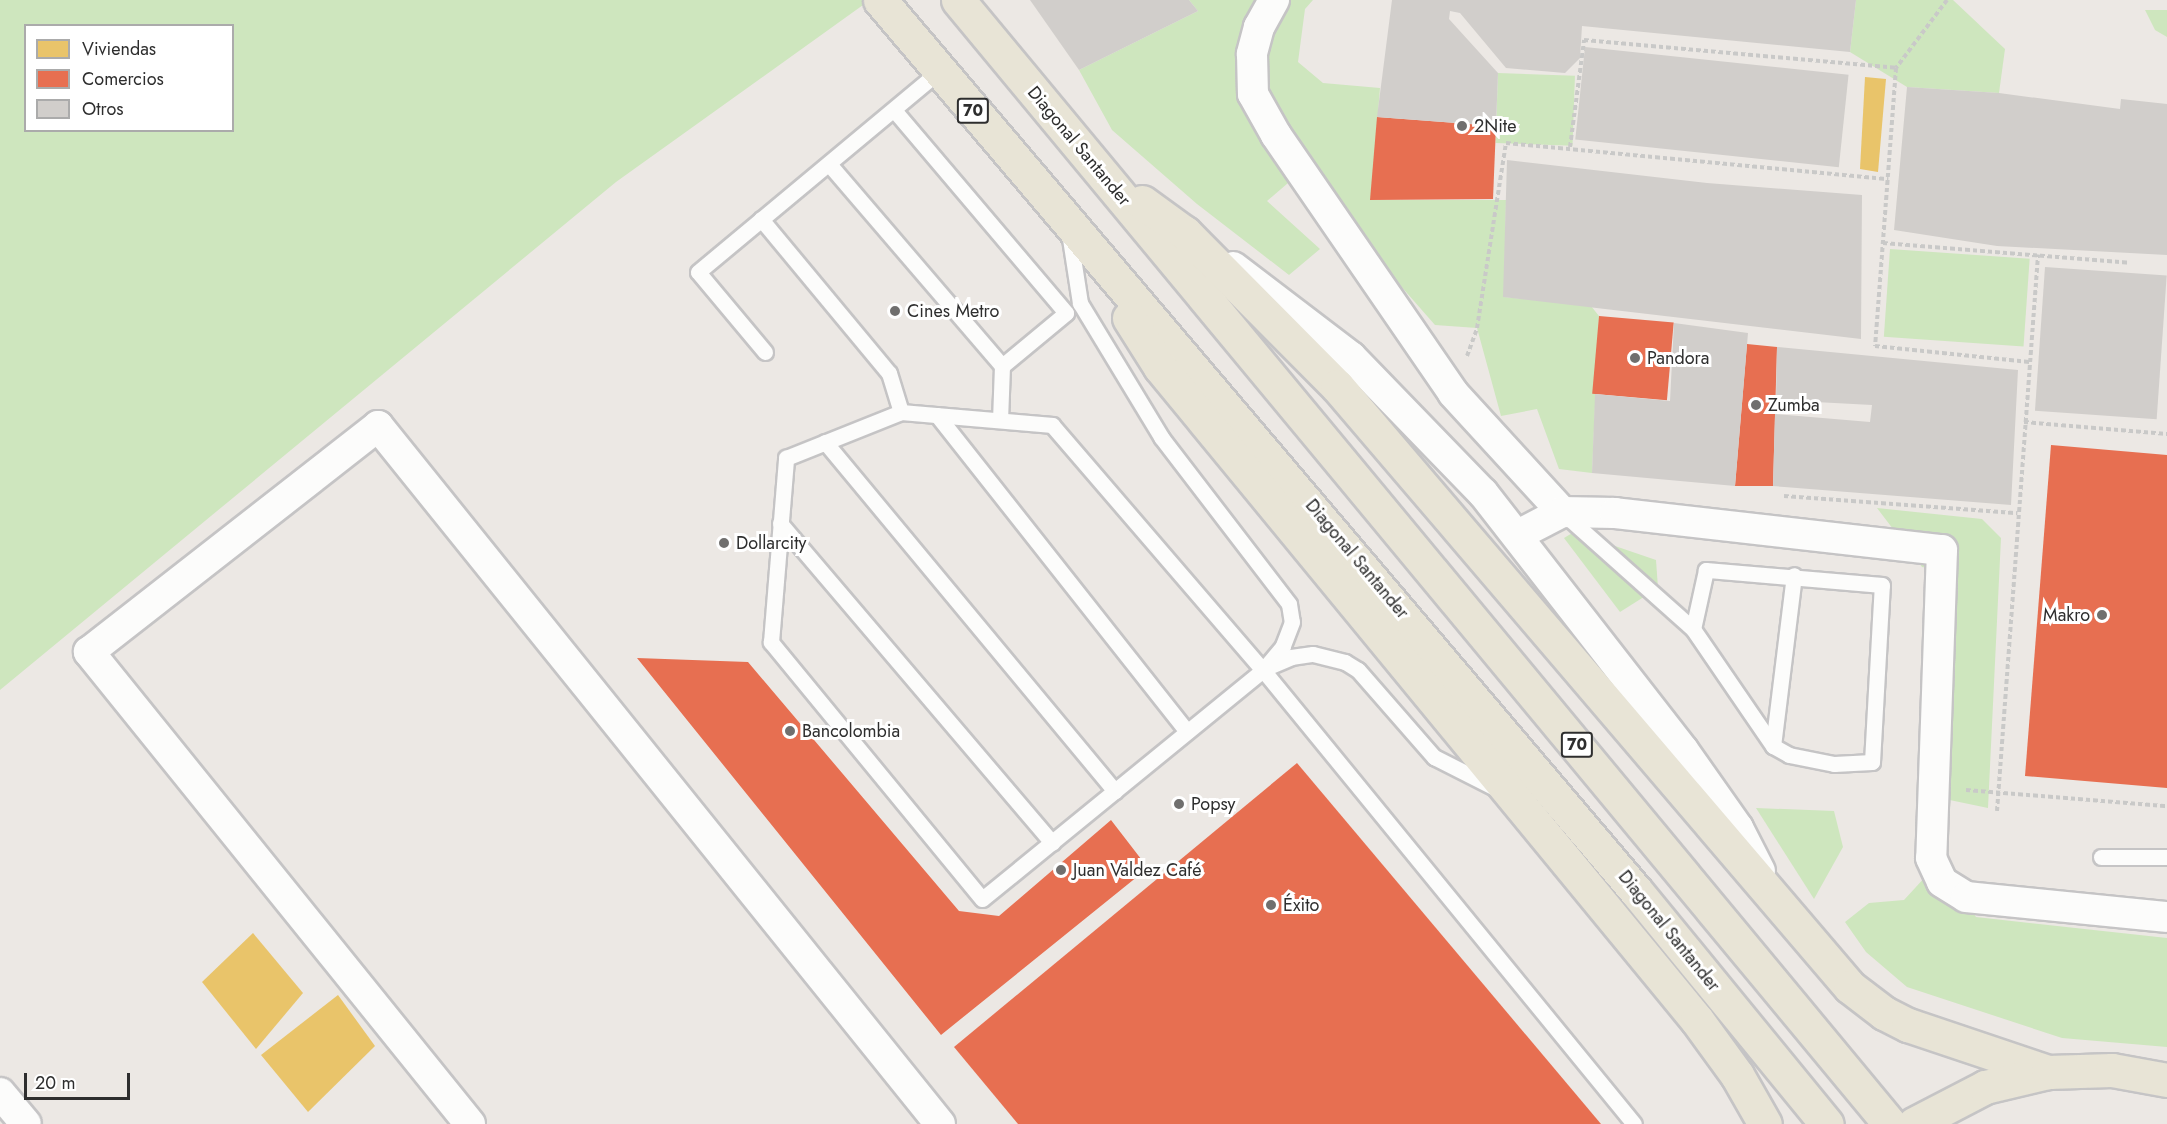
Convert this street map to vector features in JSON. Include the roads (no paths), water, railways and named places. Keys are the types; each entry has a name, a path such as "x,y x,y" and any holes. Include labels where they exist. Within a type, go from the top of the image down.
{"main road":[{"name":"Diagonal Santander","path":"880,0 1224,402 1636,891 1827,1124"},
{"name":"Diagonal Santander","path":"958,0 1265,367 1890,1124"},
{"path":"1102,174 1185,233 1305,352 1422,483 1778,905 1850,987 1884,1013 1932,1035 2048,1072"},
{"path":"1067,220 1160,367 1519,800 1697,1020 1737,1075 1765,1124"},
{"path":"1914,1124 1985,1087 2048,1072 2112,1070 2167,1080"}],"street":[{"path":"1274,0 1252,54 1253,94 1308,184 1453,393 1562,512"},
{"path":"1185,233 1352,357 1441,446 1518,535 1738,828 1778,905"},
{"path":"470,1124 89,652 378,426 940,1124"},
{"path":"1518,535 1562,512 1615,513 1942,550 1931,858 1942,882 1965,897 2167,917"},
{"path":"0,1093 26,1124"}],"lane":[{"path":"765,352 698,272 939,71"},
{"path":"894,110 1066,313 1002,366"},
{"path":"829,164 1002,366 1000,420"},
{"path":"761,219 889,373 901,412"},
{"path":"1067,220 1080,303 1161,437 1289,604 1290,633 1263,670"},
{"path":"1519,800 1434,757 1358,670 1345,662 1313,654 1291,657 1263,670 982,899 771,642 786,458 901,412 1052,425 1263,670 1634,1124"},
{"path":"937,415 1188,731"},
{"path":"825,442 1115,790"},
{"path":"1562,512 1693,629 1773,746 1789,755 1834,764 1872,762 1882,585 1794,575 1706,570 1693,629"},
{"path":"780,523 1052,843"},
{"path":"1773,746 1794,575"},
{"path":"2101,857 2167,857"}],"place":[{"name":"2Nite","path":"1462,126"},
{"name":"Cines Metro","path":"895,311"},
{"name":"Pandora","path":"1635,358"},
{"name":"Zumba","path":"1756,405"},
{"name":"Dollarcity","path":"724,543"},
{"name":"Makro","path":"2102,615"},
{"name":"Bancolombia","path":"790,731"},
{"name":"Popsy","path":"1179,804"},
{"name":"Juan Valdez Café","path":"1061,870"},
{"name":"Éxito","path":"1271,905"}]}
